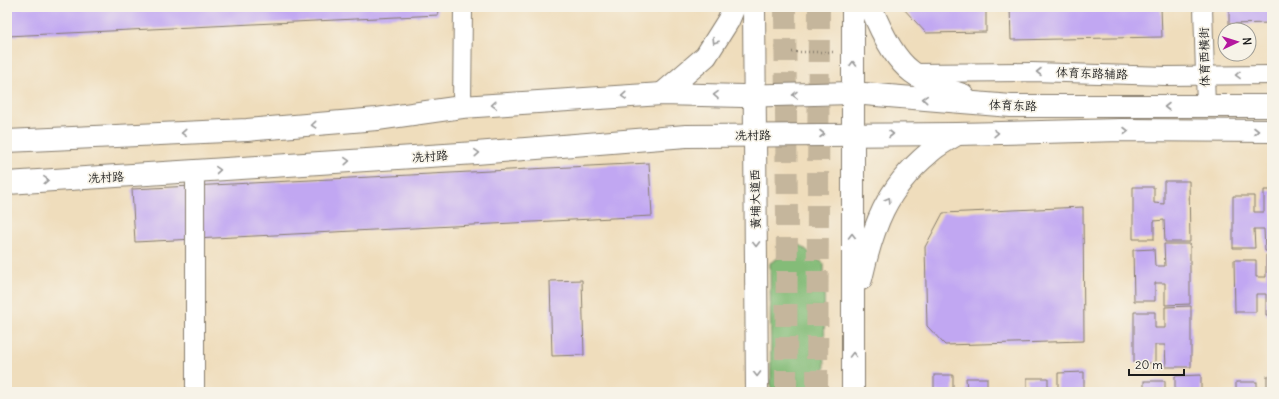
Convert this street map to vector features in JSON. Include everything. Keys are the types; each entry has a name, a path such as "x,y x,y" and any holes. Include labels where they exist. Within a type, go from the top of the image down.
{"main road":[{"path":"662,94 706,56 728,21 734,7"},
{"name":"黄埔大道西","path":"754,7 758,392"},
{"path":"853,7 853,392"},
{"path":"870,7 878,26 890,45 905,66 913,73 945,90 1011,106"},
{"name":"体育东路","path":"755,96 852,93 1011,106 1272,106"},
{"path":"7,142 247,130 377,119 462,107 662,94 755,96"},
{"path":"852,134 957,134 1122,130 1272,131"},
{"name":"冼村路","path":"7,183 476,153 686,136 852,134"},
{"path":"852,318 869,244 881,213 905,176 929,152 957,134"}],"street":[{"path":"462,107 463,7"},
{"name":"体育西横街","path":"1203,7 1206,107"},
{"name":"体育东路辅路","path":"913,73 1061,72 1204,76 1272,75"},
{"path":"195,171 195,392"}],"path":[{"path":"792,52 836,52"}],"green space":[{"path":"800,245 824,264 825,392 771,392 770,263"}],"building":[{"path":"7,7 437,7 438,15 7,36"},
{"path":"902,7 986,7 986,32 926,33"},
{"path":"1010,7 1161,7 1162,37 1011,40"},
{"path":"1229,7 1272,7 1272,23 1229,22"},
{"path":"649,163 652,216 135,242 132,189"},
{"path":"1164,181 1189,181 1190,242 1165,242 1164,220 1154,221 1154,239 1133,239 1133,187 1154,187 1154,203 1164,204"},
{"path":"1264,190 1272,190 1272,251 1265,251 1264,229 1254,229 1255,248 1233,248 1233,196 1254,196 1254,212 1264,212"},
{"path":"1083,207 1084,341 945,345 927,326 925,247 943,213"},
{"path":"1164,244 1190,244 1190,304 1165,305 1165,283 1155,283 1155,301 1134,301 1133,250 1154,249 1155,266 1165,266"},
{"path":"1266,255 1272,255 1272,315 1266,315 1266,294 1256,294 1256,312 1235,312 1234,260 1256,260 1256,277 1266,277"},
{"path":"582,280 584,355 552,356 550,281"},
{"path":"1191,306 1191,367 1166,367 1165,345 1155,345 1155,363 1134,363 1134,312 1155,312 1155,328 1165,328 1165,307"},
{"path":"1084,372 1084,392 1058,392 1058,373"},
{"path":"934,375 953,375 953,392 934,392"},
{"path":"1201,375 1201,392 1175,392 1175,376"},
{"path":"1267,376 1272,376 1272,392 1267,392"},
{"path":"966,378 987,378 987,392 967,392"},
{"path":"1027,378 1048,378 1048,392 1027,392"},
{"path":"1144,381 1165,381 1165,392 1144,392"},
{"path":"1236,382 1257,382 1257,392 1236,392"}],"tunnel":[{"path":"785,7 787,218 786,392"},
{"path":"817,392 819,7"}]}
